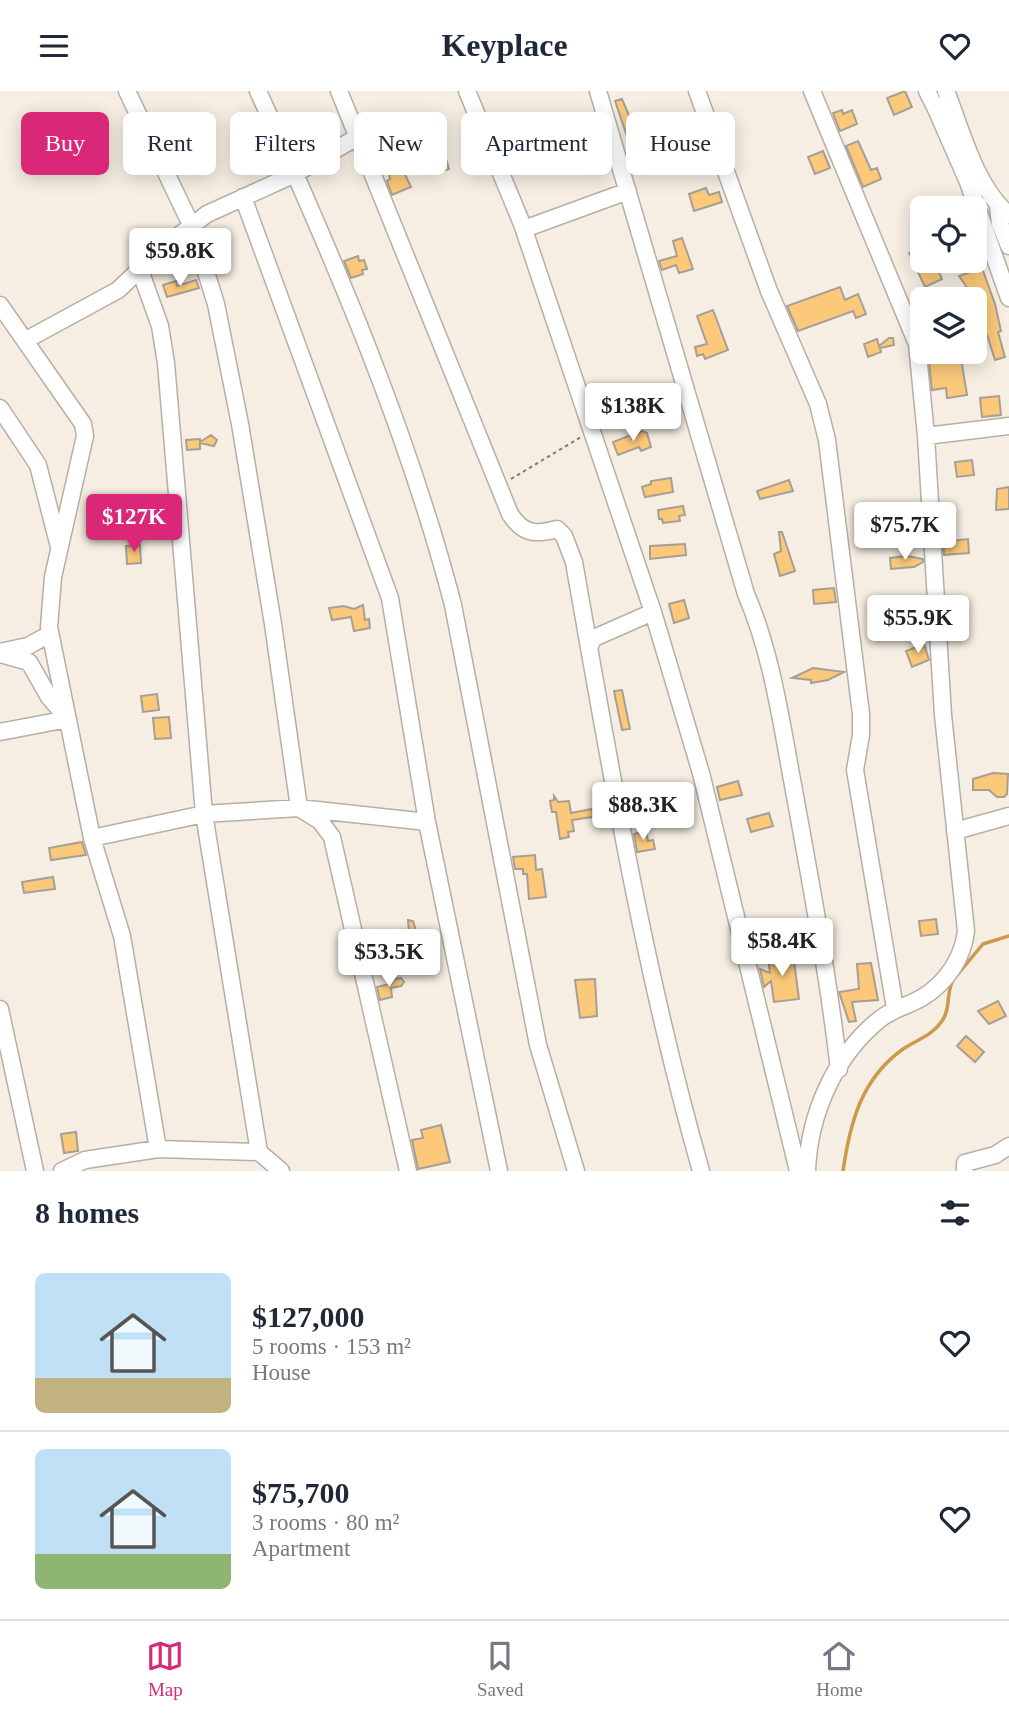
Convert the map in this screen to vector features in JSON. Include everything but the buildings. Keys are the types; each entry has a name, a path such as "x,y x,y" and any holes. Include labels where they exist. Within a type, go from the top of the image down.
{"street":[{"path":"127,91 192,227 216,304 240,424 299,808 320,821 332,837 408,1171"},
{"path":"258,91 268,112"},
{"path":"339,91 354,129"},
{"path":"467,91 524,229 653,612 701,773 798,1171"},
{"path":"598,91 746,594 762,635 810,876 839,1069"},
{"path":"697,91 769,291 818,404 827,440 861,715 862,735 855,770 895,1008"},
{"path":"807,1171 813,1121 839,1069 862,1035 895,1008 923,997 943,980 964,947 966,931 943,715 926,436 917,344 812,91"},
{"path":"927,91 944,101 978,189 1009,298"},
{"path":"26,340 118,291 161,249 207,213 294,175"},
{"path":"296,175 388,400 438,547 453,605 538,1045 576,1171"},
{"path":"372,175 498,486 517,526 540,534 557,529 564,536 574,562 637,913 671,1067 701,1171"},
{"path":"978,189 1004,210 1000,224 1009,246"},
{"path":"524,229 628,191"},
{"path":"243,197 390,598 427,822 499,1171"},
{"path":"139,270 160,326 169,388 204,814 259,1152"},
{"path":"0,305 83,424 85,436 48,600 50,634 92,838 122,936 158,1149"},
{"path":"0,408 38,465 60,550"},
{"path":"926,436 1009,426"},
{"path":"589,647 594,638 653,612"},
{"path":"0,653 28,646 50,634"},
{"path":"0,653 29,662 49,697 68,719"},
{"path":"0,732 68,719"},
{"path":"92,838 204,814 299,808 427,822"},
{"path":"955,831 1009,816"},
{"path":"0,1009 35,1171"},
{"path":"0,1069 17,1086"},
{"path":"965,1171 965,1163 995,1155 1009,1146"},
{"path":"62,1171 85,1160 158,1149 259,1152 281,1171"}],"path":[{"path":"498,486 592,431"}],"waterway":[{"path":"958,974 983,944 1009,936"},
{"path":"843,1171 849,1136 867,1088 889,1061 938,1026 947,1011 953,980"}]}
